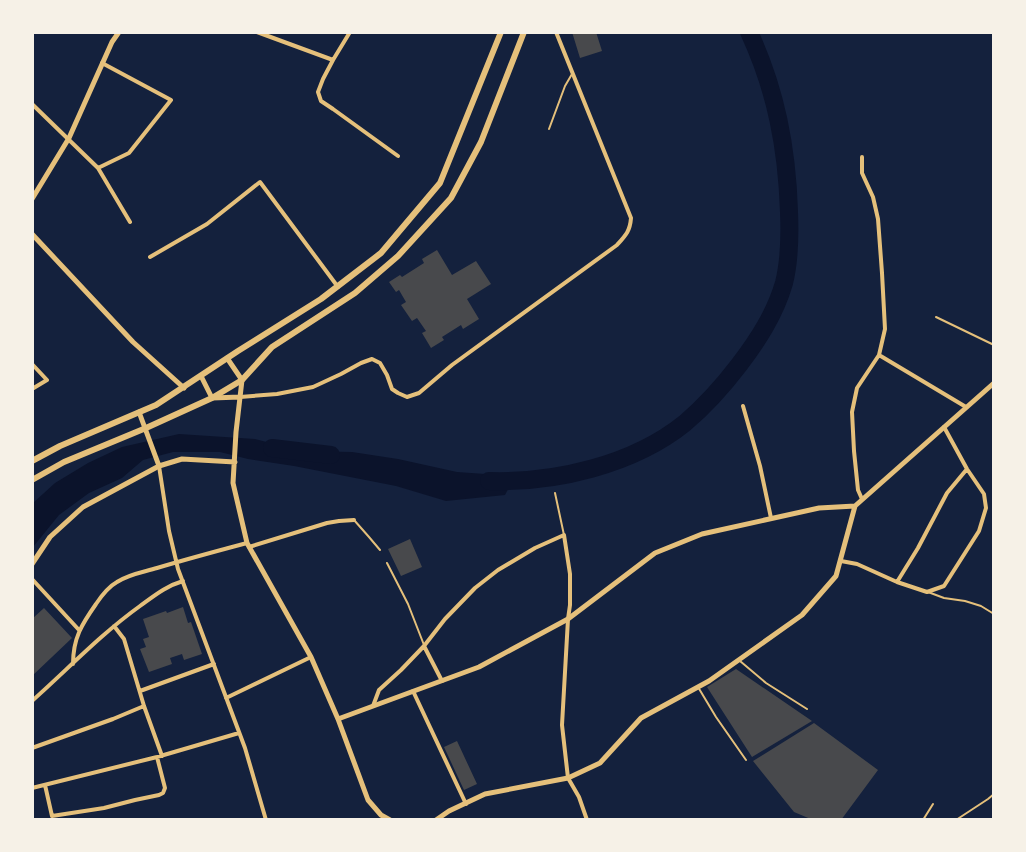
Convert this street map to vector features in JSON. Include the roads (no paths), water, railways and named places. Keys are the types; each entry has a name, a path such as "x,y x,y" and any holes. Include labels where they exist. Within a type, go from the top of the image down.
{"main road":[{"path":"32,461 60,446 156,405 321,299 381,253 440,183 501,32"},
{"path":"32,480 64,462 212,398 242,380 272,347 355,292 398,256 450,198 481,142 524,32"}],"street":[{"path":"32,199 69,138 102,63 119,32"},
{"path":"257,32 270,35 333,60"},
{"path":"350,32 323,79 318,92 321,101 398,156"},
{"path":"201,376 212,398 277,394 313,387 372,359 380,363 392,389 408,397 419,393 452,365 617,245 626,236 631,227 632,218 556,32"},
{"path":"98,168 129,153 171,100 102,63"},
{"path":"32,104 98,168 130,222"},
{"path":"862,157 862,173 873,197 878,219 885,329 879,355 857,388 852,412 858,490 862,499"},
{"path":"150,256 206,224 260,182 338,287"},
{"path":"32,234 133,342 184,388"},
{"path":"879,355 966,407"},
{"path":"227,358 242,380 233,483 248,545 311,657 338,719 368,800 381,815 390,820"},
{"path":"32,364 47,380 32,389"},
{"path":"436,820 449,811 485,794 568,778 600,762 641,718 709,681 802,615 836,576 855,506 994,383"},
{"path":"743,406 760,466 771,518"},
{"path":"139,412 160,466 169,531 177,562 245,748 266,820"},
{"path":"841,561 857,564 897,582 927,592 944,586 979,531 986,508 984,494 944,427"},
{"path":"32,564 50,537 83,507 160,466 182,459 235,462"},
{"path":"897,582 918,548 947,493 968,469"},
{"path":"338,719 479,667 568,618 655,553 702,534 819,508 855,506"},
{"path":"73,664 74,647 83,622 103,595 116,582 177,562 339,520 354,520"},
{"path":"374,706 379,690 424,646 445,619 476,588 498,570 535,548 564,535 570,574 570,605 562,725 568,778 579,797 587,820"},
{"path":"32,579 79,630"},
{"path":"32,701 114,626 158,593 171,585 183,581"},
{"path":"45,785 52,816 104,808 163,793 165,788 160,756 124,639 114,626"},
{"path":"424,646 442,681"},
{"path":"226,698 311,657"},
{"path":"140,691 214,664"},
{"path":"412,692 466,804"},
{"path":"32,748 144,706"},
{"path":"32,788 160,756 239,733"}],"lane":[{"path":"549,129 565,86 573,73"},
{"path":"936,317 994,345"},
{"path":"555,493 564,535"},
{"path":"354,520 380,550"},
{"path":"387,563 408,604 424,646"},
{"path":"927,592 944,598 965,601 981,606 994,614"},
{"path":"738,660 766,683 807,709"},
{"path":"698,687 746,760"},
{"path":"923,820 933,804"}],"water":[{"path":"179,434 255,439 301,451 352,452 398,459 457,472 515,476 505,495 446,501 396,486 248,459 220,452 173,452 143,460 122,478 89,493 59,515 33,547 33,503 55,483 88,463 122,447"}],"waterway":[{"path":"489,481 540,479 566,475 618,460 664,438 685,423 714,396 753,346 765,326 776,305 784,283 789,248 788,188 783,142 773,98 749,32"},
{"path":"272,448 331,455"}]}
